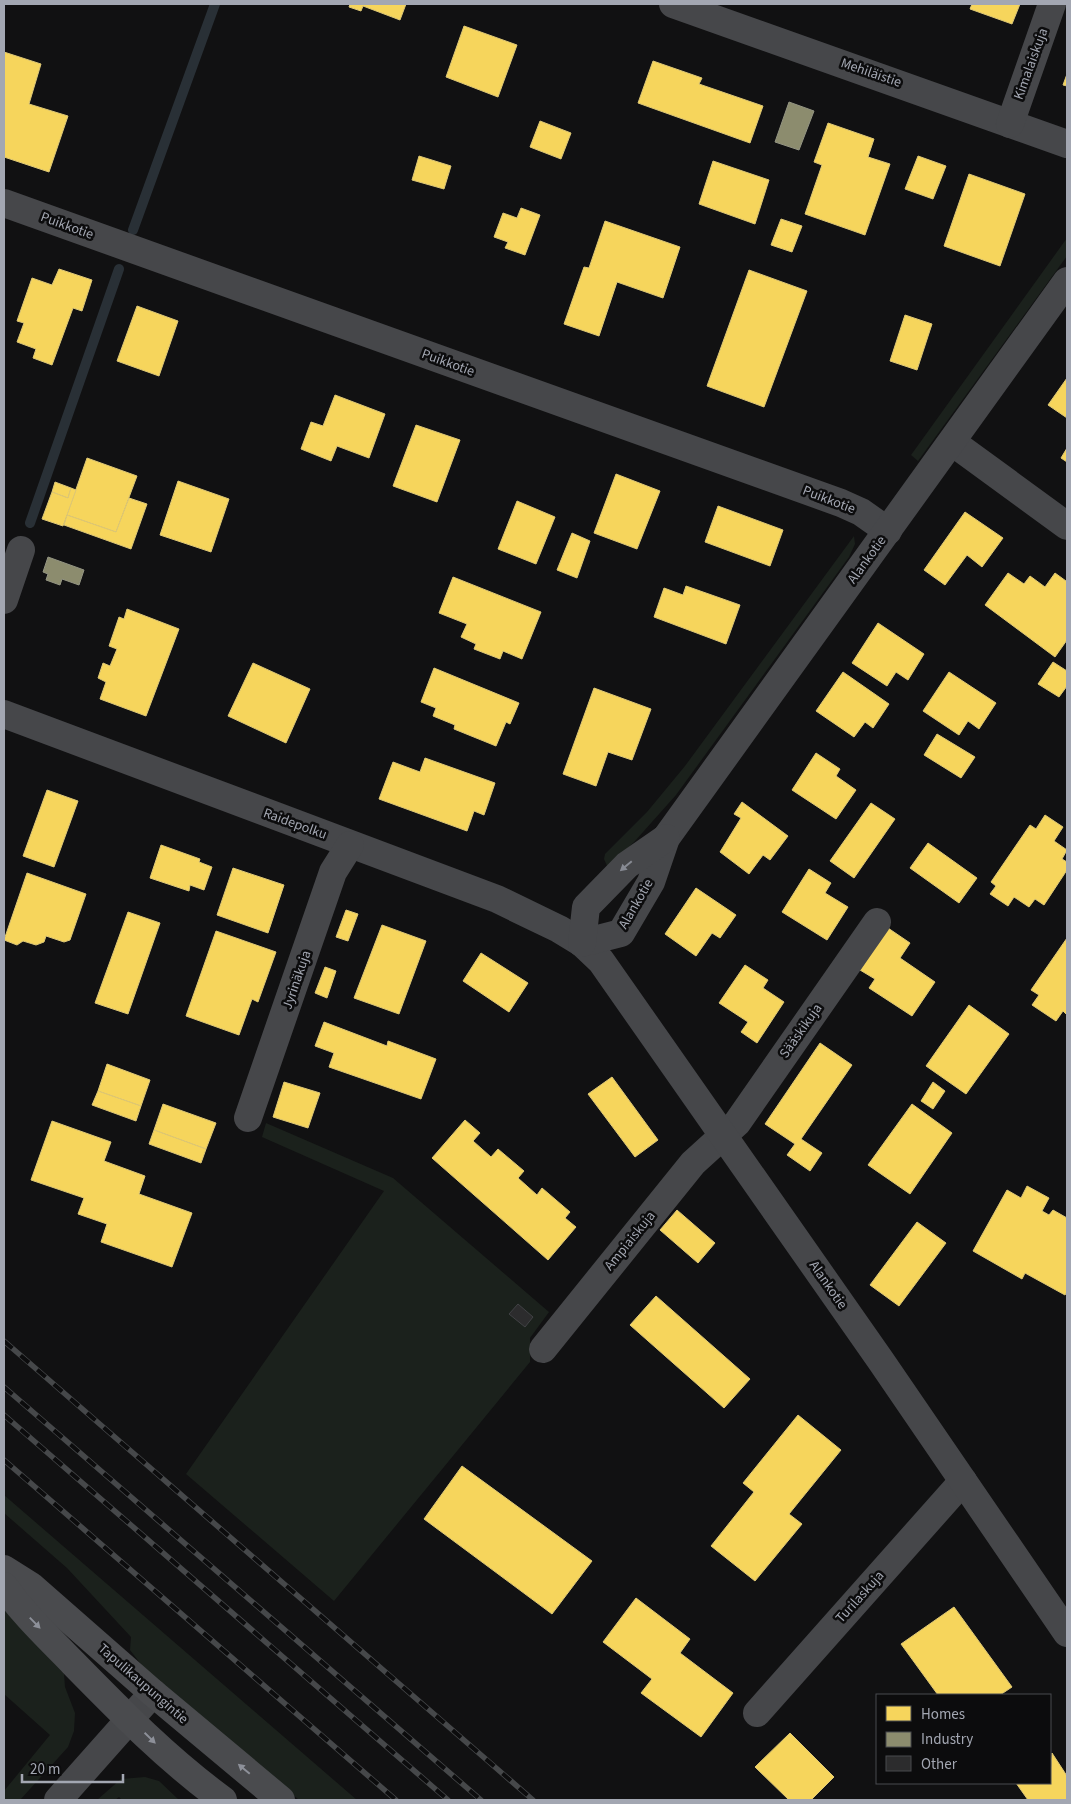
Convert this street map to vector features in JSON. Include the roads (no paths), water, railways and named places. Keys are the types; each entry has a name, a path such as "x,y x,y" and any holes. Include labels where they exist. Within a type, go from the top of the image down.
{"main road":[{"name":"Tapulikaupungintie","path":"4,1569 31,1586 153,1693 281,1800"},
{"path":"4,1586 17,1605 130,1719 186,1773 222,1800"}],"street":[{"name":"Mehiläistie","path":"674,4 1067,144"},
{"name":"Kimalaiskuja","path":"1010,124 1052,4"},
{"name":"Puikkotie","path":"4,203 841,503 861,512 888,531"},
{"name":"Alankotie","path":"582,943 621,933 650,882 666,838 1067,281"},
{"path":"952,442 1067,526"},
{"path":"4,600 21,550"},
{"name":"Raidepolku","path":"4,714 498,899 560,928 582,943"},
{"name":"Alankotie","path":"582,943 586,907 627,865 666,838"},
{"name":"Jyrinäkuja","path":"248,1118 333,872 350,845"},
{"name":"Sääskikuja","path":"722,1137 737,1122 877,922"},
{"name":"Alankotie","path":"582,943 601,961 722,1137 1065,1624"},
{"name":"Ampiaiskuja","path":"543,1349 693,1163 722,1137"},
{"name":"Turilaskuja","path":"757,1713 963,1481"},
{"path":"58,1800 153,1693"}],"waterway":[{"path":"133,230 215,4"},
{"path":"30,523 119,269"}],"railway":[{"path":"4,1341 533,1800"},
{"path":"4,1387 481,1800"},
{"path":"4,1415 448,1800"},
{"path":"4,1460 396,1800"}]}
